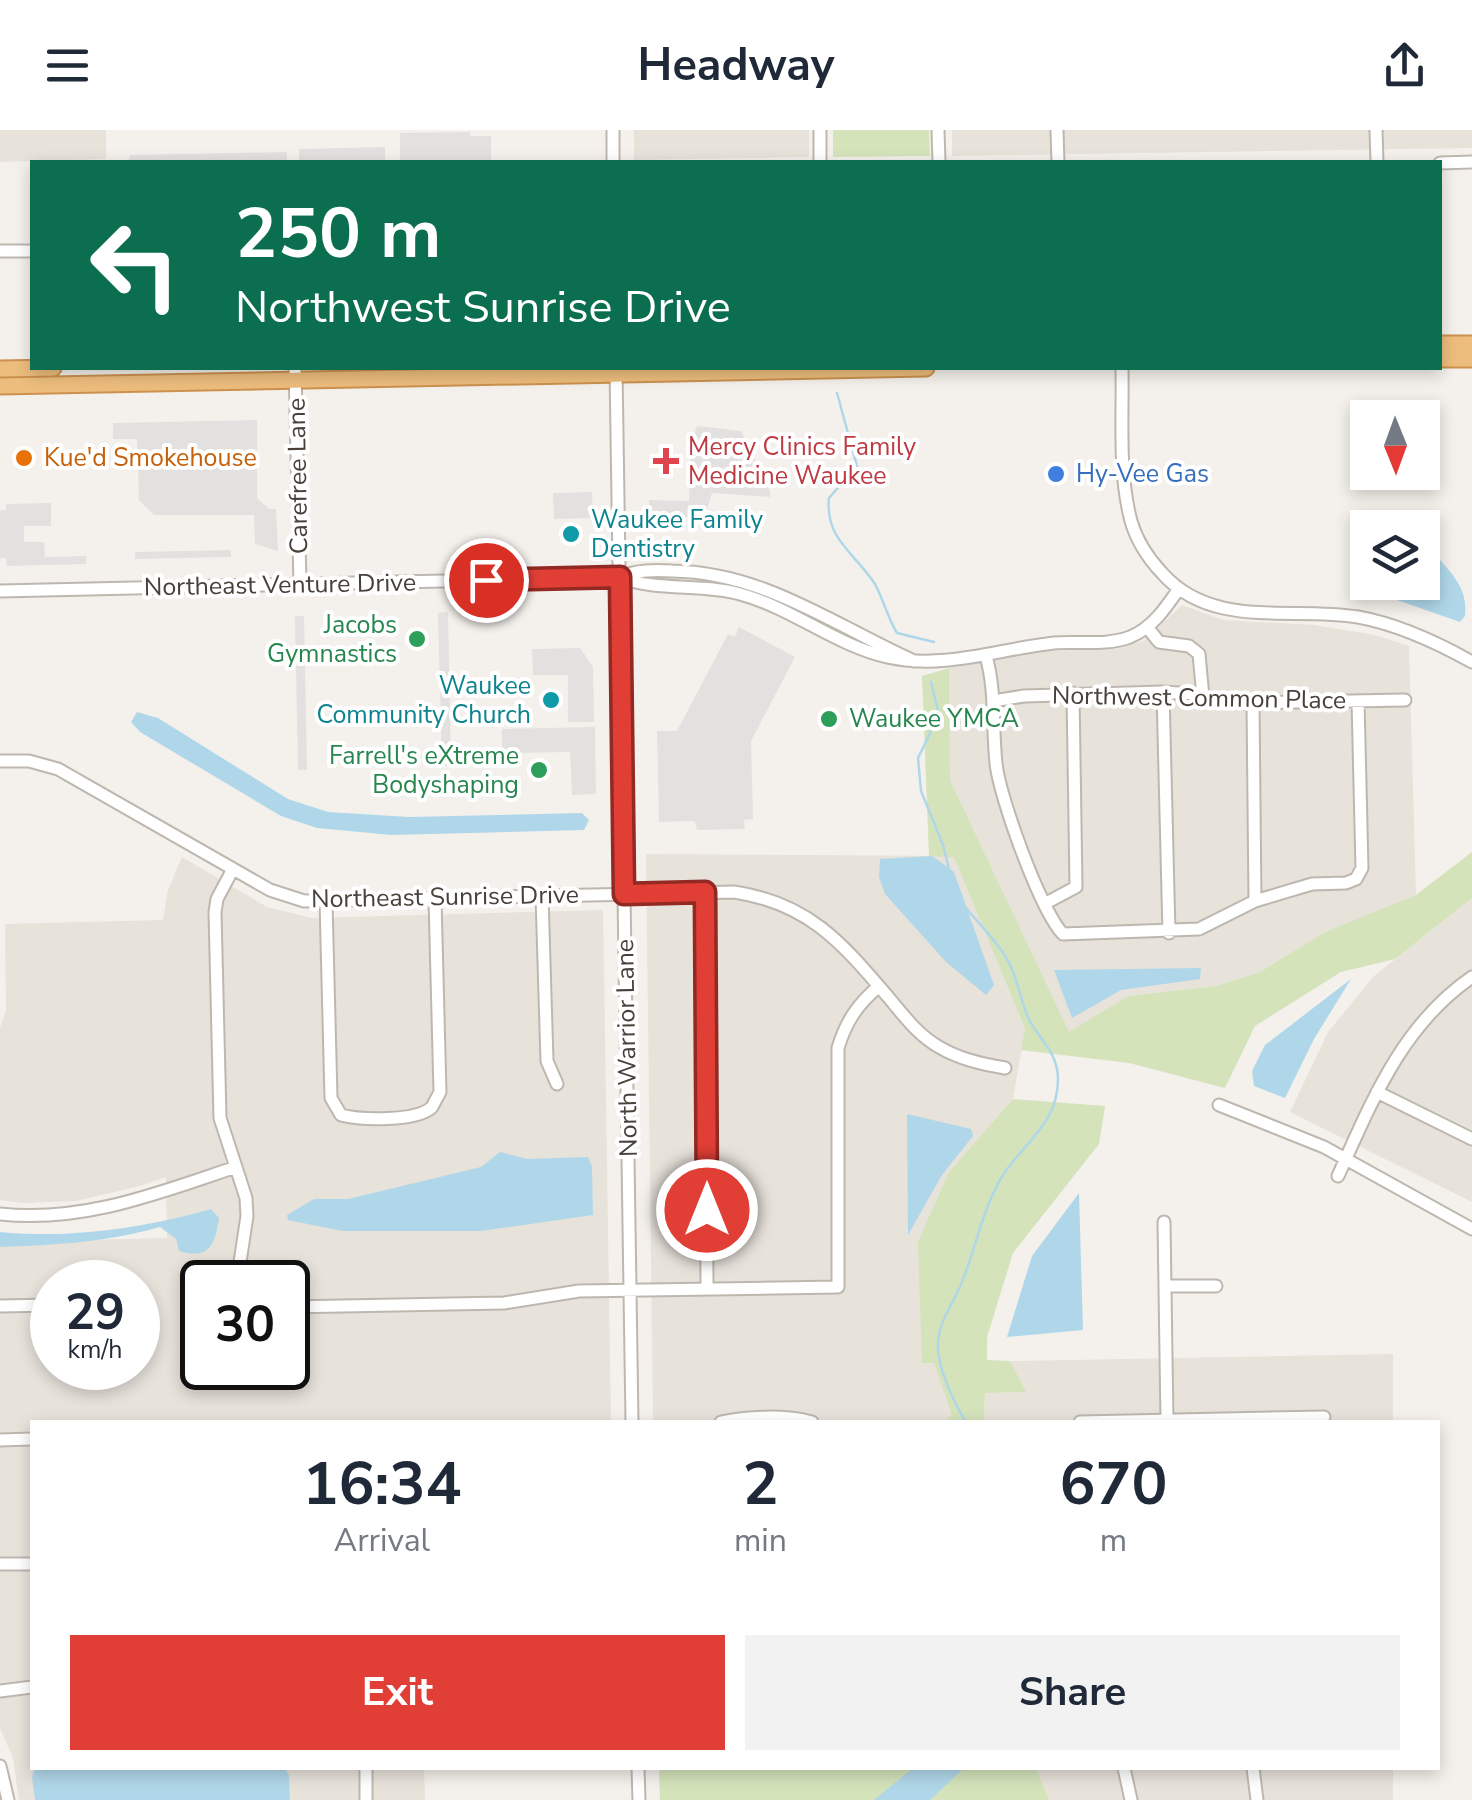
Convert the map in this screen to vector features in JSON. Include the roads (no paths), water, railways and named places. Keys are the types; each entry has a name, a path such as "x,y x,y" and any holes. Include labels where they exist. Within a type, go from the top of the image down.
{"highway":[{"path":"1442,344 1472,344"},
{"path":"1442,360 1472,359"},
{"path":"0,369 30,368"},
{"path":"0,386 296,373 719,370"}],"street":[{"path":"613,130 613,160"},
{"path":"820,130 820,160"},
{"path":"938,130 939,160"},
{"path":"1057,130 1058,160"},
{"path":"1376,130 1377,160"},
{"path":"1442,163 1472,162"},
{"path":"0,251 30,251"},
{"path":"1122,370 1125,490 1131,522 1140,547 1178,590 1240,612 1358,617 1421,636 1472,662"},
{"name":"North Warrior Lane","path":"616,371 632,1420"},
{"name":"Carefree Lane","path":"296,373 300,584"},
{"name":"Northeast Venture Drive","path":"0,592 620,577 637,584 724,590 760,599 863,650 914,661 952,661 1022,647 1117,640 1147,627"},
{"path":"1178,590 1147,627 1159,642 1190,646 1199,654 1203,696"},
{"path":"986,656 992,677 998,776 1023,852 1064,934 1199,929 1255,901 1312,884 1356,879 1362,868 1358,701"},
{"path":"1163,692 1170,932"},
{"name":"Northwest Common Place","path":"993,701 1073,693 1163,692 1253,703 1405,700"},
{"path":"1046,903 1071,891 1076,881 1073,693"},
{"path":"1253,703 1255,901"},
{"name":"Northeast Sunrise Drive","path":"0,761 58,769 290,898 326,902 705,892 763,896 797,909 827,931 936,1046 981,1064 1005,1068"},
{"path":"233,868 217,899 215,912 220,1118 246,1198 240,1260"},
{"path":"705,892 707,1289"},
{"path":"542,896 547,1061 557,1084"},
{"path":"326,902 331,1098 341,1115 361,1121 420,1113 432,1106 440,1092 435,899"},
{"path":"1338,1176 1397,1053 1417,1026 1472,977"},
{"path":"310,1307 504,1303 579,1290 838,1288 838,1048 845,1025 862,1001 880,986"},
{"path":"1377,1092 1472,1139"},
{"path":"1219,1105 1283,1128 1346,1158 1472,1229"},
{"path":"0,1214 62,1215 104,1210 236,1167"},
{"path":"1164,1222 1167,1420"},
{"path":"1166,1286 1216,1286"},
{"path":"0,1306 30,1305"},
{"path":"1206,1420 1324,1417"},
{"path":"731,1420 804,1420"},
{"path":"0,1440 30,1439"},
{"path":"0,1564 30,1564"},
{"path":"0,1691 30,1687"},
{"path":"0,1766 8,1800"},
{"path":"366,1770 366,1800"},
{"path":"638,1770 638,1800"},
{"path":"1124,1770 1132,1800"},
{"path":"1253,1770 1257,1800"}],"water":[{"path":"1440,559 1455,578 1465,601 1465,616 1460,622 1397,600 1440,600"},
{"path":"137,712 158,718 288,799 328,812 409,817 582,813 589,820 584,830 391,835 317,828 281,816 140,732 131,722"},
{"path":"932,856 954,872 994,985 986,995 946,962 885,894 879,877 880,859"},
{"path":"1201,968 1200,979 1121,990 1072,1018 1054,970"},
{"path":"1351,979 1314,1039 1285,1098 1254,1086 1252,1071 1265,1045"},
{"path":"907,1114 971,1129 973,1136 942,1175 908,1235"},
{"path":"500,1152 527,1159 588,1157 592,1167 593,1215 481,1231 342,1231 288,1220 287,1215 314,1199 348,1199 481,1167"},
{"path":"1079,1193 1083,1330 1007,1337 1032,1256"},
{"path":"211,1209 219,1218 212,1243 204,1252 179,1251 176,1239 160,1227 81,1242 0,1247 0,1232 107,1230"},
{"path":"34,1770 285,1770 290,1800 35,1800"},
{"path":"911,1770 962,1770 930,1800 874,1800"}],"waterway":[{"path":"837,393 857,466 829,498 831,524 876,586 897,633 934,642"},
{"path":"931,682 939,715 918,758 921,791 949,869"},
{"path":"965,1420 940,1364 941,1328 996,1187 1046,1120 1057,1095 1058,1079 1055,1061 1029,1019 1008,961 966,908"}],"place":[{"name":"Kue'd Smokehouse","path":"24,458"},
{"name":"Mercy Clinics Family Medicine Waukee","path":"666,461"},
{"name":"Hy-Vee Gas","path":"1056,474"},
{"name":"Waukee Family Dentistry","path":"571,534"},
{"name":"Jacobs Gymnastics","path":"417,639"},
{"name":"Waukee Community Church","path":"551,700"},
{"name":"Waukee YMCA","path":"829,719"},
{"name":"Farrell's eXtreme Bodyshaping","path":"539,770"}]}
